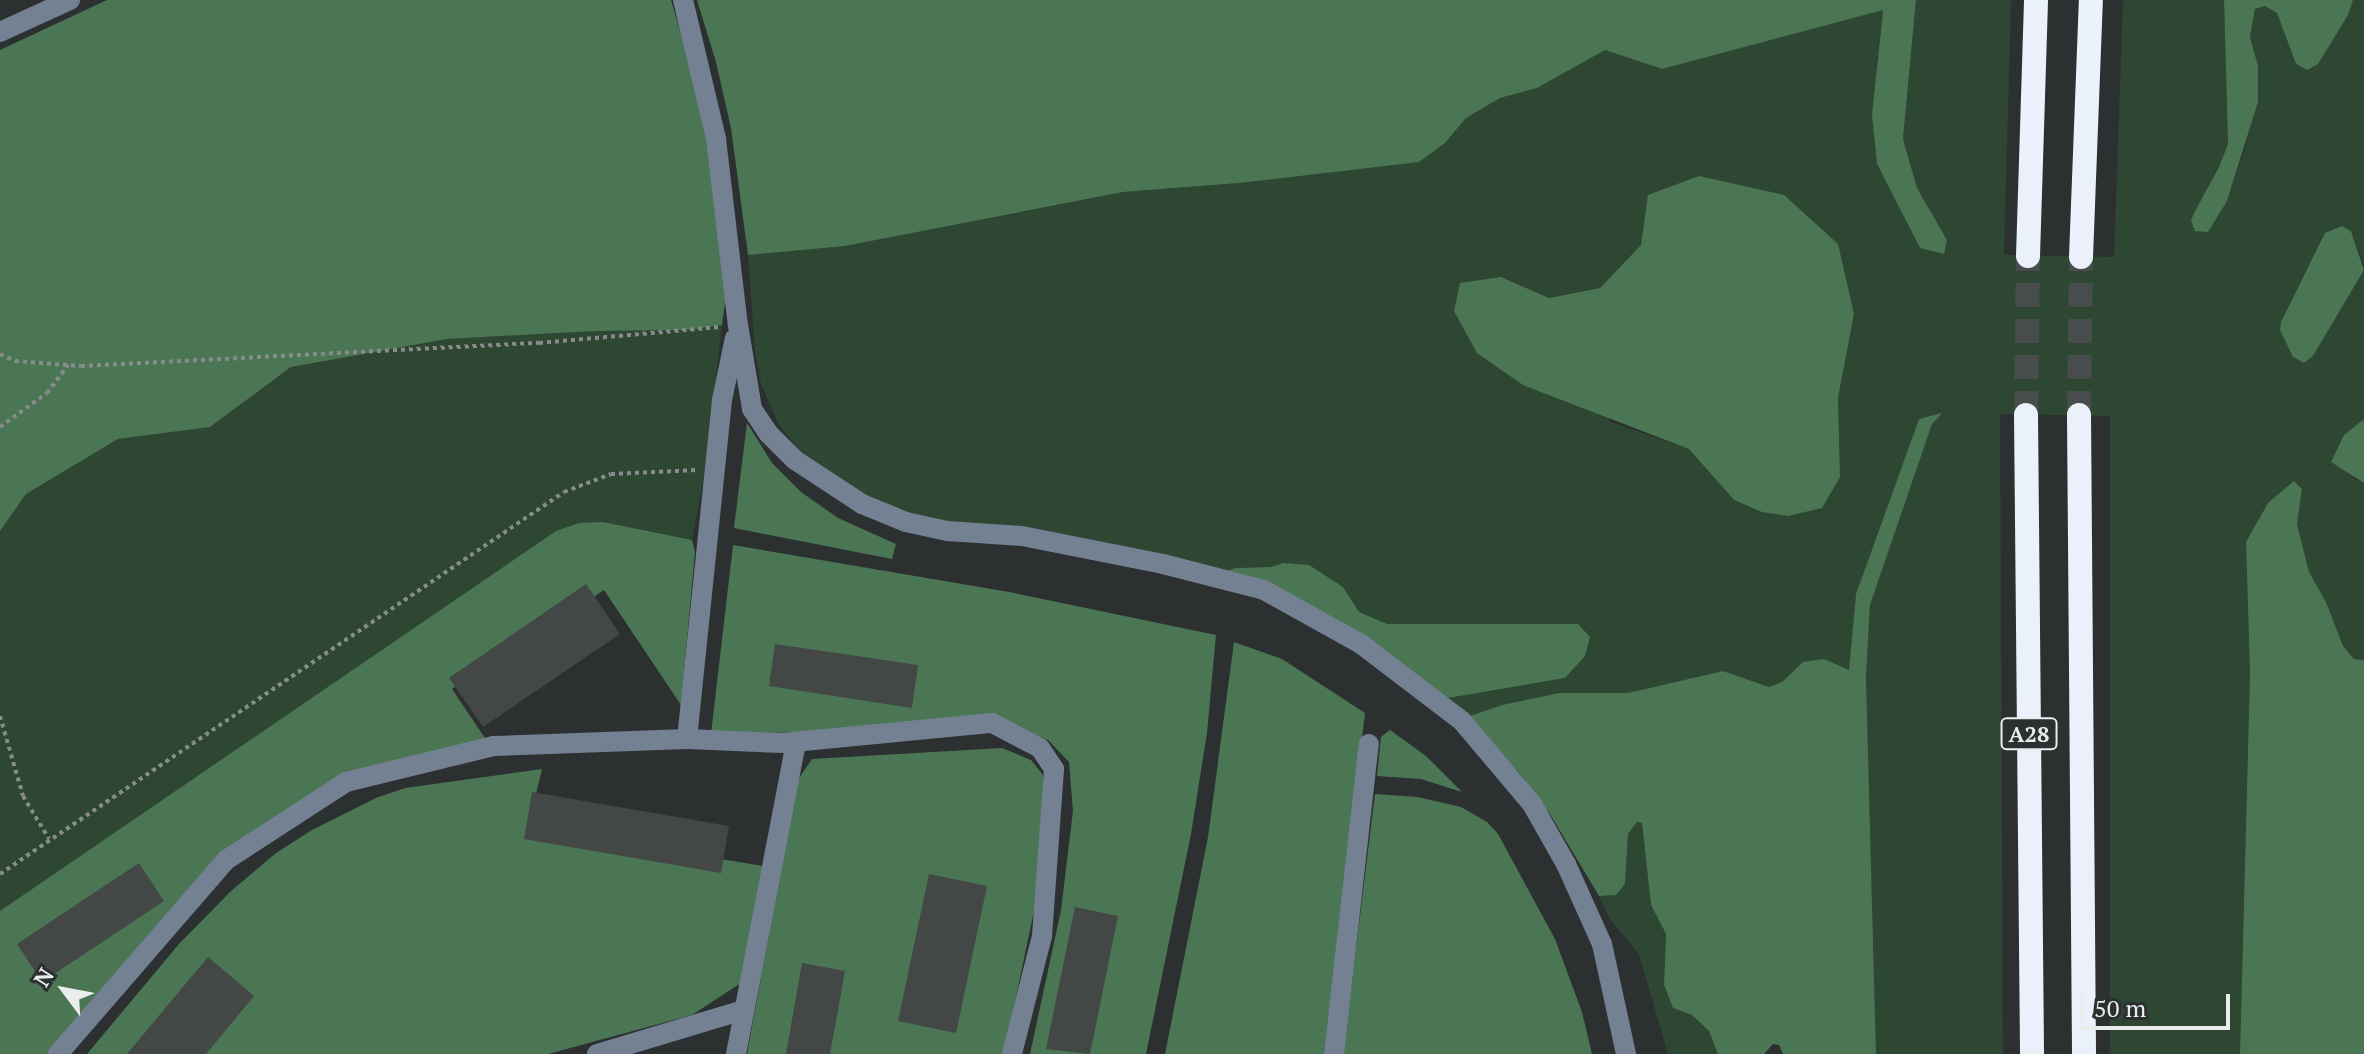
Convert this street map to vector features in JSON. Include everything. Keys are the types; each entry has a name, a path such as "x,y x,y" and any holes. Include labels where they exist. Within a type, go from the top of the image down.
{"highway":[{"path":"2028,256 2036,0"},
{"path":"2081,257 2091,0"},
{"name":"A28","path":"2026,415 2032,1054"},
{"name":"A28","path":"2079,415 2084,1054"}],"street":[{"path":"0,32 70,0"},
{"path":"683,0 716,139 738,325 752,409 768,433 795,460 862,504 906,522 947,531 1022,536 1163,564 1264,590 1361,644 1462,721 1532,804 1566,864 1602,944 1626,1054"},
{"path":"687,739 722,400 738,325"},
{"path":"58,1054 226,860 346,782 494,746 687,739 796,742 992,723 1040,748 1054,769 1042,936 1012,1054"},
{"path":"736,1054 796,742"},
{"path":"1334,1054 1369,744"},
{"path":"597,1054 744,1010"}],"path":[{"path":"0,354 15,361 68,365 539,343 738,325"},
{"path":"0,427 47,393 68,365"},
{"path":"0,874 564,492 611,474 715,469"},
{"path":"0,716 23,796 49,840"}],"green space":[{"path":"107,0 671,0 701,102 711,156 726,296 722,325 688,330 596,331 447,339 291,367 210,427 118,439 26,494 0,531 0,50"},
{"path":"697,0 1916,0 1903,139 1917,188 1947,240 1944,254 1920,248 1877,164 1872,115 1883,10 1662,69 1605,50 1537,88 1500,98 1466,118 1445,143 1419,162 1239,183 1123,192 845,246 748,255 731,128 716,62"},
{"path":"1916,0 2011,0 2004,255 2114,257 2123,0 2224,0 2228,144 2194,213 2227,201 2247,142 2258,66 2250,37 2255,9 2265,6 2277,13 2296,64 2348,15 2353,0 2364,0 2364,265 2351,231 2293,357 2304,363 2313,356 2364,270 2364,419 2344,435 2354,479 2364,483 2364,660 2354,659 2343,646 2326,602 2309,572 2297,524 2302,489 2294,481 2246,542 2250,674 2240,1054 2110,1054 2110,416 2000,414 2003,1054 1876,1054 1866,677 1870,605 1932,424 1940,414 1919,419 1856,594 1850,670 1803,662 1782,682 1769,687 1723,671 1628,693 1559,693 1502,705 1467,717 1448,698 1565,678 1459,626 1387,624 1359,612 1343,587 1283,563 1271,567 1235,568 1215,575 898,515 806,459 779,425 761,384 755,351 748,255 845,246 1123,192 1239,183 1373,165 1445,143 1466,118 1500,98 1537,88 1605,50 1662,69 1883,9 1877,61 1877,164 1920,248 1947,240 1917,188 1903,139","holes":["1641,245 1854,314 1838,398 1840,477 1734,500 1689,449 1611,422 1501,277 1549,298 1600,288"]},
{"path":"2224,0 2353,0 2348,15 2318,64 2307,70 2296,64 2277,13 2265,6 2255,9 2250,37 2258,66 2258,102 2227,201 2208,232 2195,231 2191,221 2194,213 2228,144"},
{"path":"1699,176 1784,195 1838,244 1854,314 1838,398 1840,477 1822,508 1788,516 1762,512 1734,500 1689,449 1523,385 1477,353 1454,311 1460,283 1501,277 1549,298 1600,288 1641,245 1648,195"},
{"path":"2342,226 2351,231 2364,270 2313,356 2304,363 2293,357 2280,330 2281,322 2325,233"},
{"path":"722,325 706,466 692,540 668,535 0,911 0,531 26,494 118,439 210,427 291,367 447,339 596,331 688,330"},
{"path":"1942,413 1932,424 1870,605 1866,677 1876,1054 1783,1054 1779,1045 1773,1044 1764,1054 1718,1054 1709,1031 1692,1015 1673,1008 1664,985 1666,934 1651,905 1642,823 1637,822 1628,834 1625,884 1616,895 1599,896 1550,814 1521,775 1467,717 1502,705 1559,693 1628,693 1723,671 1769,687 1782,682 1803,662 1824,659 1849,670 1856,594 1919,419"},
{"path":"2364,419 2364,483 2331,462 2344,435"},
{"path":"747,423 772,463 801,492 838,518 896,544 892,559 734,528"},
{"path":"2294,481 2302,489 2297,524 2309,572 2326,602 2343,646 2354,659 2364,660 2364,1054 2240,1054 2250,674 2246,542 2268,503"},
{"path":"603,522 692,540 695,552 681,705 604,590 452,689 491,747 384,770 256,841 57,1054 0,1054 0,911 556,531 579,523"},
{"path":"733,545 1009,592 1216,635 1207,733 1191,834 1146,1054 1030,1054 1061,910 1073,811 1069,762 1048,740 1020,728 711,734"},
{"path":"1283,563 1309,565 1343,587 1359,612 1387,624 1578,624 1590,637 1585,656 1565,678 1448,698 1378,645 1324,612 1215,575 1235,568 1271,567"},
{"path":"1234,642 1282,659 1365,713 1324,1054 1165,1054 1208,837"},
{"path":"1390,730 1426,756 1462,792 1421,779 1377,776 1381,737"},
{"path":"1002,748 1031,760 1043,775 1043,868 1004,1054 747,1054 797,781 812,759"},
{"path":"542,769 528,827 763,866 741,983 692,1015 548,1054 87,1054 179,944 231,891 276,853 312,830 376,798 405,788"},
{"path":"1375,794 1418,797 1461,807 1487,822 1498,834 1555,939 1582,1012 1592,1054 1343,1054"},
{"path":"1637,822 1642,823 1651,905 1666,934 1664,985 1673,1008 1692,1015 1709,1031 1718,1054 1668,1054 1639,954 1610,919 1599,896 1616,895 1625,884 1628,833"}],"building":[{"path":"586,584 620,634 483,727 449,678"},
{"path":"775,644 918,665 912,708 769,686"},
{"path":"532,792 729,826 721,873 524,839"},
{"path":"139,863 164,901 42,982 17,944"},
{"path":"929,874 987,886 956,1033 898,1021"},
{"path":"1075,907 1118,916 1090,1054 1046,1049"},
{"path":"208,957 254,996 206,1054 127,1054"},
{"path":"802,963 845,971 830,1054 786,1054"}],"tunnel":[{"path":"2026,415 2028,256"},
{"path":"2079,415 2081,257"}]}
